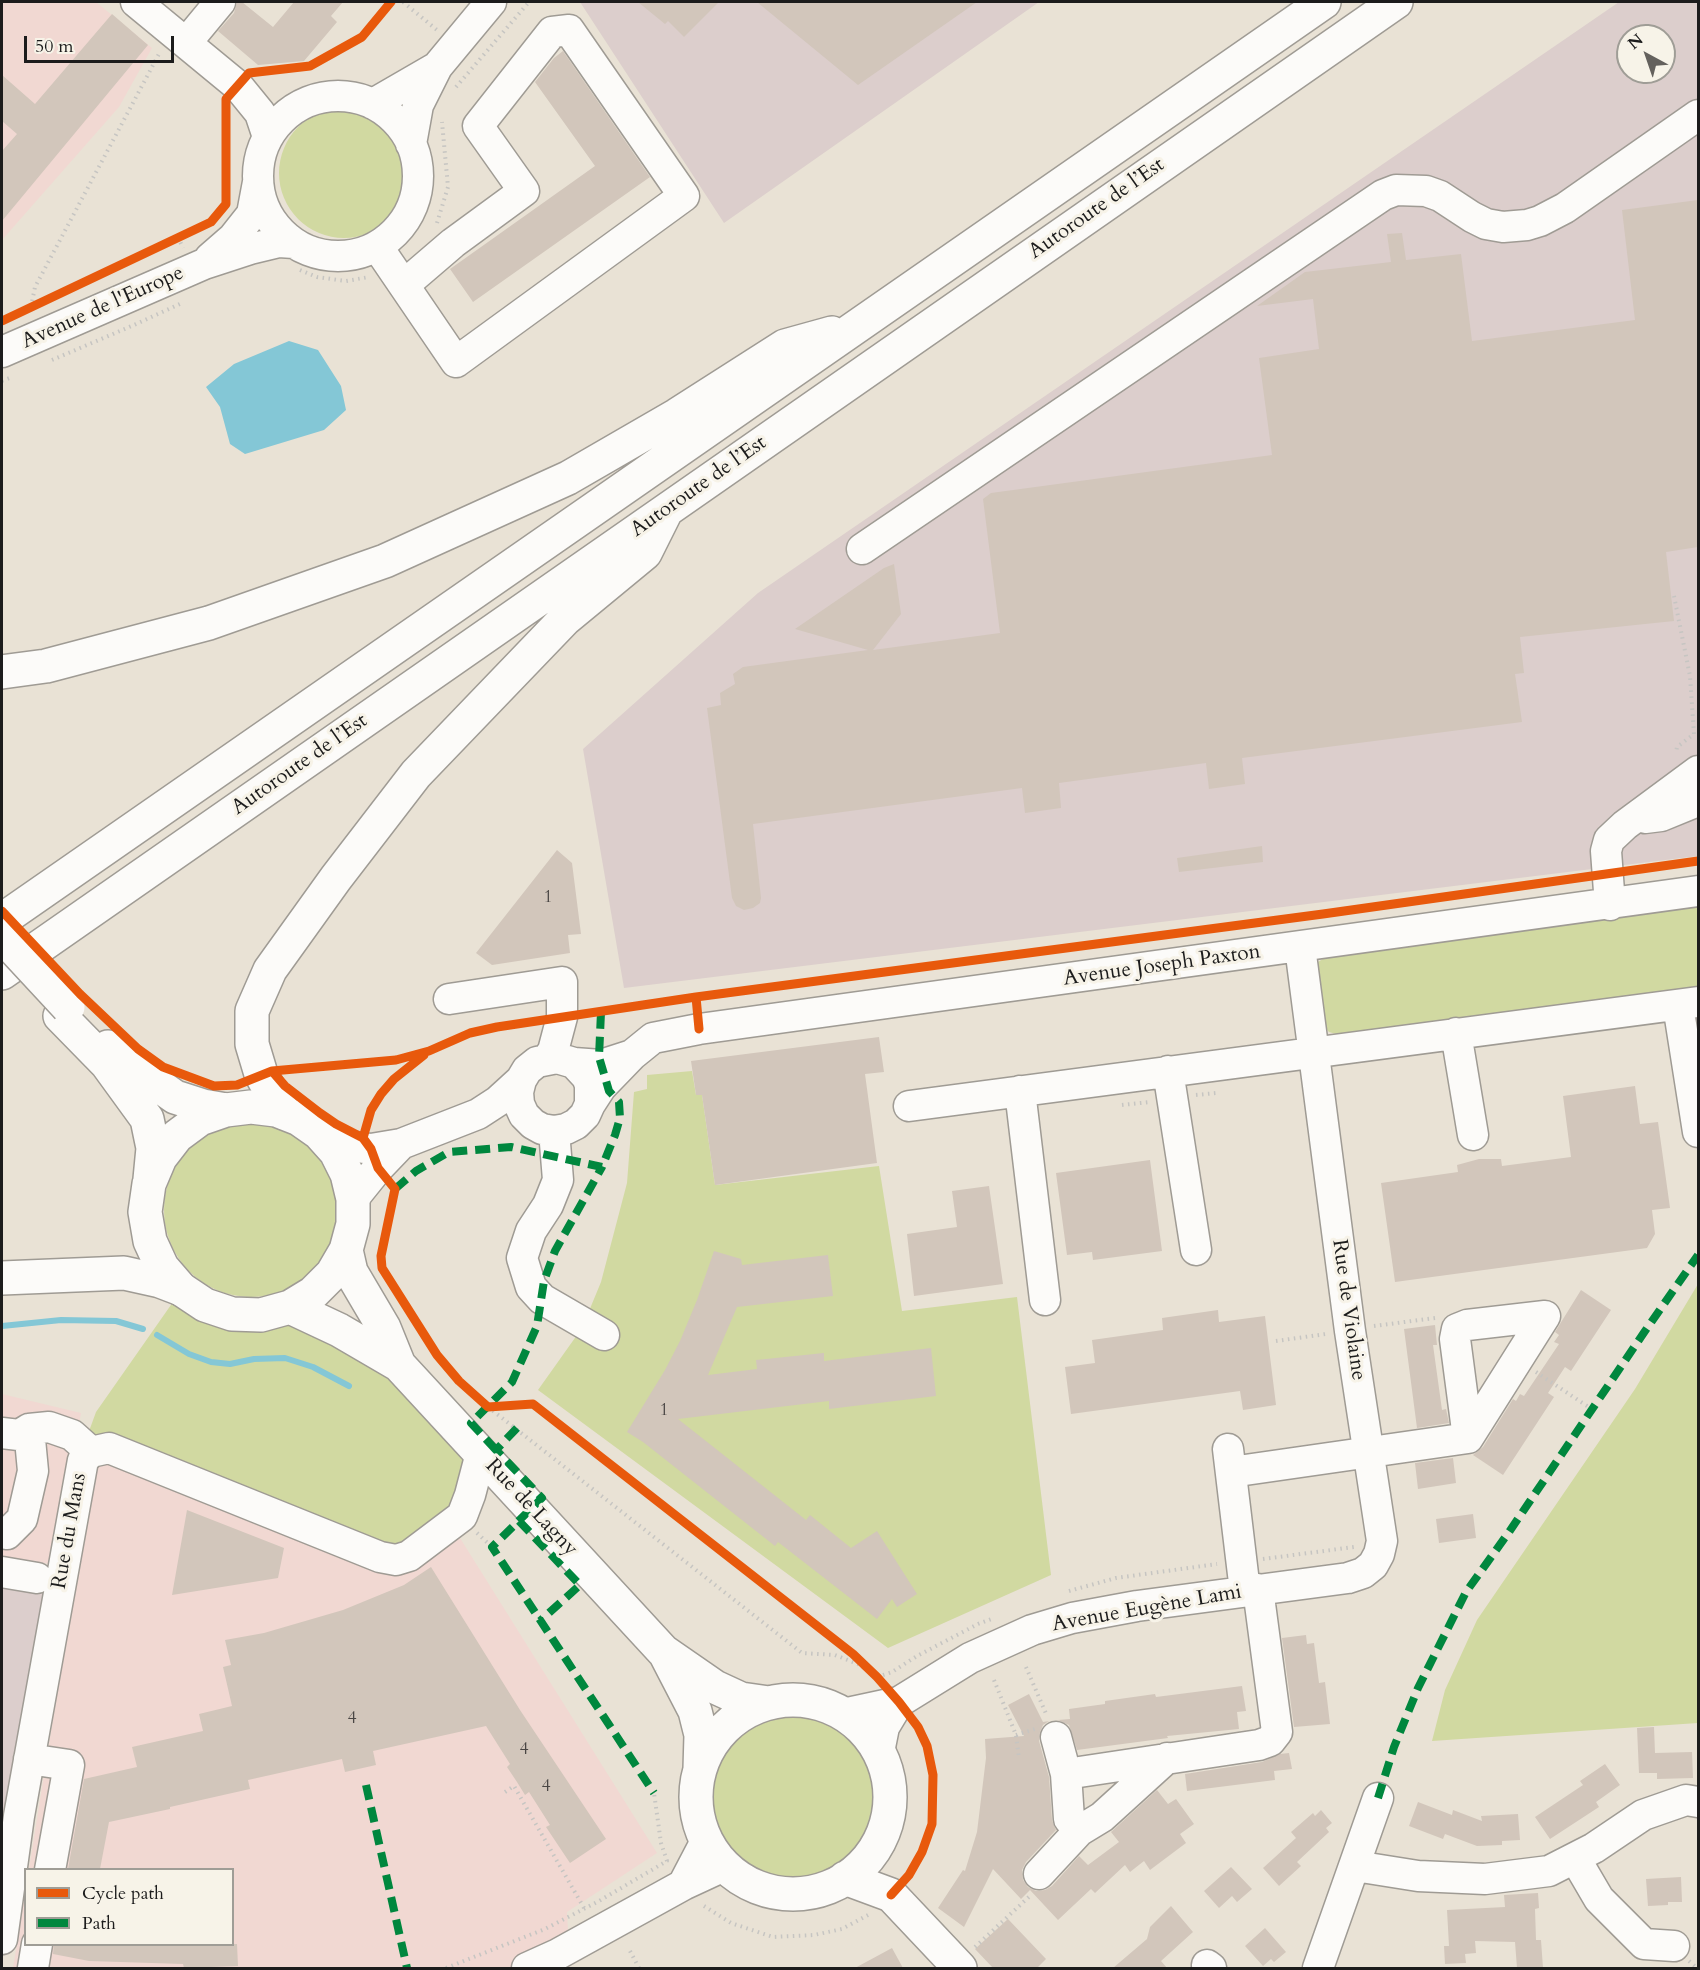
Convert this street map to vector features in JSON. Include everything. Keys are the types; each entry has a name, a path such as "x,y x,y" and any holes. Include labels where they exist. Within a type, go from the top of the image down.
{"main road":[{"name":"Autoroute de l’Est","path":"2,920 1324,2"},
{"name":"Autoroute de l’Est","path":"2,973 1396,2"},
{"path":"2,672 46,666 209,623 385,561 568,478 677,415 784,346 858,325"},
{"path":"285,1113 261,1074 252,1044 252,1011 270,970 336,878 416,774 565,619 645,553 667,509"},
{"path":"2,936 107,1064 147,1119 153,1148 145,1212 150,1241 162,1267 181,1289"},
{"path":"2,954 117,1056 175,1097 203,1106 226,1110"},
{"path":"2,1278 124,1273 160,1281 181,1289 205,1305 232,1314 261,1314 290,1307 313,1293 332,1274 346,1250 353,1224 353,1199 344,1167 336,1152 319,1133 299,1119 276,1110 251,1107 226,1110 200,1119 177,1136 160,1158 149,1184"},
{"name":"Rue de Lagny","path":"346,1250 351,1272 384,1328 399,1365"},
{"name":"Rue de Lagny","path":"290,1307 339,1330 399,1365 663,1651 715,1687 741,1699 769,1703"},
{"name":"Rue de Lagny","path":"663,1651 695,1711 702,1735 699,1772"},
{"path":"794,1700 820,1704 843,1714 864,1731 879,1752 887,1774 890,1797 887,1823 879,1842 865,1862 845,1878 815,1892 783,1894 751,1885 715,1854 698,1819 696,1795 699,1772 709,1748 725,1728 745,1713 769,1703 794,1700"},
{"path":"879,1842 881,1904"},
{"path":"845,1878 964,1961"}],"street":[{"path":"136,2 238,86 260,113 268,137"},
{"path":"179,37 220,2"},
{"path":"411,144 418,105 437,67 491,2"},
{"path":"238,86 286,104 309,102 330,96 352,97 372,104 389,114 402,128 411,144 418,167 417,190 409,213 395,232 390,266 456,362 684,196 569,30 552,32 477,126 524,191 453,243 390,266 354,255 298,257 264,206 258,182 260,159 268,137 286,116 309,102"},
{"path":"372,104 437,67"},
{"path":"862,549 1383,195 1396,190 1426,191 1440,196 1486,224 1503,227 1533,223 1565,208 1698,116"},
{"name":"Avenue de l'Europe","path":"204,264 233,238 252,214 258,182"},
{"name":"Avenue de l'Europe","path":"12,362 204,264 279,242 298,257"},
{"path":"1610,905 1606,851 1609,840 1636,816 1687,762"},
{"path":"1636,816 1650,819 1698,801"},
{"name":"Avenue Joseph Paxton","path":"590,1104 601,1087 632,1055 653,1038 699,1029 1610,905 1698,891"},
{"name":"Rue de Violaine","path":"1300,947 1350,1331 1382,1541 1379,1554 1366,1554"},
{"path":"448,999 562,982 562,1017 553,1051 561,1060 587,1077 590,1085 590,1104 585,1115 576,1124 566,1129 543,1127 478,1114"},
{"path":"909,1106 1020,1091 1171,1085 1314,1052 1688,1003 1698,1132"},
{"path":"1456,1033 1473,1135"},
{"name":"Avenue Joseph Paxton","path":"561,1060 601,1065 632,1055"},
{"path":"319,1133 349,1146 371,1149 401,1144 478,1114 498,1101 537,1062 561,1060"},
{"path":"521,1080 518,1092 519,1104 524,1115 543,1127 558,1180 548,1205 531,1231 522,1258 531,1287 542,1299 604,1335"},
{"path":"1171,1085 1196,1250"},
{"path":"1020,1091 1045,1300"},
{"path":"353,1199 401,1144"},
{"path":"2,1533 7,1534 22,1519 33,1471 15,1431 50,1427 82,1443"},
{"path":"1066,1774 1259,1745 1270,1741 1277,1732 1252,1590 1242,1561 1229,1461 1369,1452 1468,1438"},
{"name":"Rue du Mans","path":"2,1939 29,1759 83,1460 82,1443 117,1450 380,1557 396,1560 409,1556 462,1516 481,1453"},
{"name":"Avenue Eugène Lami","path":"899,1702 970,1658 1032,1630 1072,1618 1137,1606 1348,1578 1363,1573 1366,1554"},
{"path":"2,1572 37,1578"},
{"path":"843,1714 899,1702"},
{"path":"879,1752 884,1727 899,1702"},
{"path":"1056,1737 1066,1774 1069,1819 1079,1831"},
{"path":"1039,1874 1079,1831 1102,1817 1167,1758"},
{"path":"29,1759 69,1765 50,1868"},
{"path":"1318,1968 1378,1798"},
{"path":"1355,1866 1418,1876 1485,1879 1549,1870 1594,1848 1643,1815 1686,1800 1698,1802"},
{"path":"527,1968 693,1896 715,1854"},
{"path":"1575,1858 1599,1899 1644,1944 1674,1946"},
{"path":"33,1968 37,1946"}],"path":[{"path":"31,307 35,287 179,37"},
{"path":"168,242 189,232"},
{"path":"298,257 317,277 346,281 365,279 390,266"},
{"path":"21,312 42,302"},
{"path":"43,364 184,302"},
{"path":"2,381 12,362"},
{"path":"1674,596 1690,676 1694,734 1677,747 1687,762"},
{"path":"1115,1106 1171,1085 1218,1092"},
{"path":"1276,1341 1330,1333"},
{"path":"488,1407 499,1406"},
{"path":"488,1407 802,1653 835,1655 858,1664 877,1677"},
{"path":"472,1530 492,1547"},
{"path":"1064,1593 1116,1578 1242,1561 1355,1547 1366,1554"},
{"path":"877,1677 892,1672 916,1656 996,1617"},
{"path":"844,1647 877,1677"},
{"path":"1026,1667 1056,1737"},
{"path":"994,1680 1016,1735 1019,1758"},
{"path":"505,1792 514,1786 584,1908"},
{"path":"446,1968 545,1929 667,1861 661,1844 654,1793"},
{"path":"964,1961 1038,1888 1039,1874"},
{"path":"693,1896 730,1923 773,1937 814,1935 842,1929 881,1904"},
{"path":"630,1951 639,1968"}],"shaded area":[{"path":"2,2 96,2 152,48 119,107 2,240"},
{"path":"580,2 1039,2 724,223"},
{"path":"1619,2 1698,2 1698,856 624,988 583,749 758,593"},
{"path":"2,1394 81,1413 75,1447 402,1572 460,1538 657,1853 567,1912 570,1968 13,1968 24,1898 24,1946 234,1946 234,1868 29,1868 77,1568 2,1557"},
{"path":"2,1580 65,1590 2,1934"}],"green space":[{"path":"344,108 369,113 390,127 404,148 409,173 404,198 390,219 369,233 344,238 319,233 298,219 284,198 279,173 284,148 298,127 319,113"},
{"path":"1698,903 1698,990 1343,1036 1329,1032 1322,1024 1314,973 1318,962 1331,954"},
{"path":"692,1071 696,1095 702,1095 715,1185 879,1166 902,1311 1017,1297 1051,1575 888,1648 538,1390 582,1328 601,1282 627,1183 634,1092 647,1089 647,1075"},
{"path":"251,1123 284,1130 299,1138 312,1149 323,1162 331,1177 338,1210 331,1243 323,1258 312,1271 299,1282 284,1290 251,1297 218,1290 203,1282 190,1271 179,1258 171,1243 164,1210 171,1177 179,1162 190,1149 203,1138 218,1130"},
{"path":"1698,1284 1698,1723 1432,1741 1445,1690 1477,1620 1635,1389"},
{"path":"173,1302 272,1324 301,1324 352,1350 388,1378 466,1458 460,1499 405,1552 88,1434 96,1412"},
{"path":"793,1711 825,1718 852,1736 870,1763 877,1795 870,1827 852,1854 825,1872 793,1879 761,1872 734,1854 716,1827 709,1795 716,1763 734,1736 761,1718"}],"water":[{"path":"289,341 318,350 341,386 346,410 324,430 245,454 230,444 220,407 206,387 234,364"}],"building":[{"path":"237,2 242,2 273,27 294,2 343,2 331,16 337,22 304,61 258,65 218,31 234,13"},
{"path":"638,2 719,2 684,37 668,21 665,24"},
{"path":"757,2 977,2 858,85"},
{"path":"112,14 148,45 2,221 2,151 17,134 2,121 2,75 35,104"},
{"path":"563,51 650,177 473,302 450,269 595,166 535,82 554,58"},
{"path":"1698,200 1698,547 1666,552 1674,621 1520,637 1524,673 1515,674 1522,722 1242,758 1245,784 1209,789 1206,763 1059,783 1061,808 1025,813 1022,788 753,824 760,903 744,910 736,906 732,898 707,708 721,705 720,693 735,684 733,674 743,667 868,650 795,629 884,568 894,564 901,614 873,650 1000,633 983,499 991,493 1272,455 1259,358 1319,349 1313,299 1257,306 1305,272 1391,262 1387,234 1402,233 1406,260 1461,254 1472,341 1635,320 1622,210"},
{"path":"1262,846 1263,862 1179,872 1177,858"},
{"path":"557,850 572,863 581,934 568,935 570,953 492,965 476,953"},
{"path":"879,1037 884,1072 865,1074 877,1163 715,1185 702,1095 696,1095 691,1061"},
{"path":"1635,1086 1640,1124 1658,1122 1670,1208 1652,1210 1655,1234 1647,1248 1395,1282 1381,1183 1458,1172 1457,1165 1479,1159 1501,1159 1502,1166 1571,1157 1563,1096"},
{"path":"1150,1160 1162,1251 1093,1260 1092,1252 1067,1255 1056,1173"},
{"path":"989,1186 1003,1284 914,1296 907,1234 957,1227 952,1191"},
{"path":"714,1251 741,1259 742,1265 828,1255 833,1296 737,1307 708,1375 757,1369 756,1360 824,1353 824,1361 931,1348 936,1396 829,1409 829,1401 678,1419 806,1520 810,1515 851,1548 877,1531 917,1594 897,1607 892,1599 877,1619 778,1542 775,1546 643,1442 627,1432 680,1341"},
{"path":"1581,1290 1611,1310 1571,1371 1565,1367 1548,1393 1554,1397 1503,1475 1473,1455 1483,1447 1513,1399 1516,1401 1520,1394 1524,1396 1559,1344 1554,1342 1559,1335 1555,1332"},
{"path":"1218,1310 1219,1322 1265,1316 1276,1405 1243,1410 1240,1391 1071,1414 1065,1367 1095,1363 1092,1340 1163,1330 1162,1318"},
{"path":"1435,1325 1437,1345 1433,1345 1442,1410 1446,1409 1449,1423 1417,1428 1404,1329"},
{"path":"1453,1458 1456,1483 1418,1489 1415,1463"},
{"path":"187,1510 284,1548 278,1578 172,1595"},
{"path":"1473,1514 1476,1538 1439,1543 1436,1519"},
{"path":"431,1567 520,1710 606,1839 570,1863 546,1827 550,1825 529,1792 525,1795 507,1767 510,1764 486,1726 373,1751 376,1765 345,1772 342,1759 248,1780 250,1789 109,1822 100,1868 68,1868 84,1779 137,1767 132,1747 203,1731 199,1714 232,1706 223,1667 231,1665 225,1640 264,1633 343,1610 404,1585"},
{"path":"1306,1635 1307,1644 1314,1643 1319,1683 1325,1682 1330,1724 1294,1727 1282,1638"},
{"path":"1242,1686 1246,1711 1237,1712 1239,1729 1167,1736 1168,1738 1077,1750 1069,1725 1058,1720 1070,1719 1069,1709 1105,1704 1105,1701"},
{"path":"1029,1694 1043,1722 1049,1721 1043,1725 1039,1741 1049,1777 1052,1820 1056,1830 1026,1862 1022,1870 1023,1880 1028,1887 1036,1891 1045,1890 1052,1886 1079,1856 1088,1865 1119,1842 1111,1832 1157,1790 1168,1804 1176,1799 1194,1824 1180,1834 1186,1843 1150,1870 1144,1861 1130,1872 1125,1865 1095,1893 1091,1889 1058,1920 1030,1890 1021,1899 993,1869 964,1927 938,1908 963,1870 965,1871 977,1832 986,1758 985,1739 1024,1736 1008,1705"},
{"path":"1654,1727 1655,1753 1692,1752 1693,1778 1657,1779 1657,1773 1639,1773 1637,1728"},
{"path":"1289,1753 1292,1769 1274,1771 1275,1780 1187,1791 1185,1774 1262,1762 1280,1754"},
{"path":"1605,1764 1620,1785 1596,1802 1599,1807 1550,1839 1535,1817 1583,1785 1580,1781"},
{"path":"1418,1802 1452,1815 1453,1810 1482,1821 1481,1816 1518,1814 1520,1840 1502,1841 1502,1845 1477,1846 1445,1834 1443,1839 1409,1826"},
{"path":"1321,1810 1332,1823 1326,1828 1329,1832 1297,1862 1301,1866 1279,1886 1263,1868 1296,1838 1291,1832 1313,1813 1315,1816"},
{"path":"1231,1867 1252,1889 1237,1902 1232,1896 1219,1908 1204,1891"},
{"path":"1681,1877 1682,1902 1648,1906 1646,1879"},
{"path":"1538,1893 1539,1908 1535,1909 1536,1940 1541,1940 1543,1968 1517,1968 1515,1942 1475,1941 1476,1953 1465,1954 1466,1963 1445,1964 1444,1946 1449,1946 1447,1910 1505,1907 1504,1895"},
{"path":"1171,1906 1193,1932 1161,1961 1167,1968 1113,1968 1147,1939 1150,1927"},
{"path":"1008,1919 1046,1959 1037,1968 993,1968 975,1949"},
{"path":"1265,1928 1286,1952 1274,1962 1271,1959 1263,1966 1245,1946"},
{"path":"237,1944 238,1966 184,1968 183,1964 89,1961 53,1954 54,1946 234,1946"},
{"path":"892,1948 903,1968 855,1968"}],"waterway":[{"path":"2,1326 61,1320 116,1321 143,1329"},
{"path":"157,1335 189,1354 211,1362 230,1364 254,1359 285,1358 313,1367 349,1386"}],"marked path":[{"path":"395,1189 416,1171 449,1152 511,1147 602,1167 620,1118 619,1102 609,1091 599,1057 601,1012"},
{"path":"496,1450 471,1423 512,1382 537,1326 544,1281 555,1251 602,1167"},
{"path":"1378,1798 1394,1747 1418,1688 1466,1592 1698,1255"},
{"path":"517,1428 496,1450 542,1498 492,1547 654,1793"},
{"path":"519,1521 580,1585 540,1621"},
{"path":"366,1785 407,1968"}],"cycle path":[{"path":"2,321 211,222 226,204 226,99 249,73 310,66 362,37 391,2"},
{"path":"696,997 1323,914 1698,861"},
{"path":"2,911 80,994 138,1049 163,1067 214,1086 237,1085 272,1071 285,1086 320,1113 363,1138 371,1149 378,1168 395,1189 381,1256 382,1268 437,1355 459,1381 488,1407 533,1404 853,1654 877,1677 918,1727 927,1746 933,1775 932,1824 922,1852 909,1875 891,1895"},
{"path":"272,1071 396,1060 429,1051 470,1033 497,1027 696,997 699,1029"},
{"path":"363,1138 371,1110 381,1094 394,1079 424,1055"}]}
